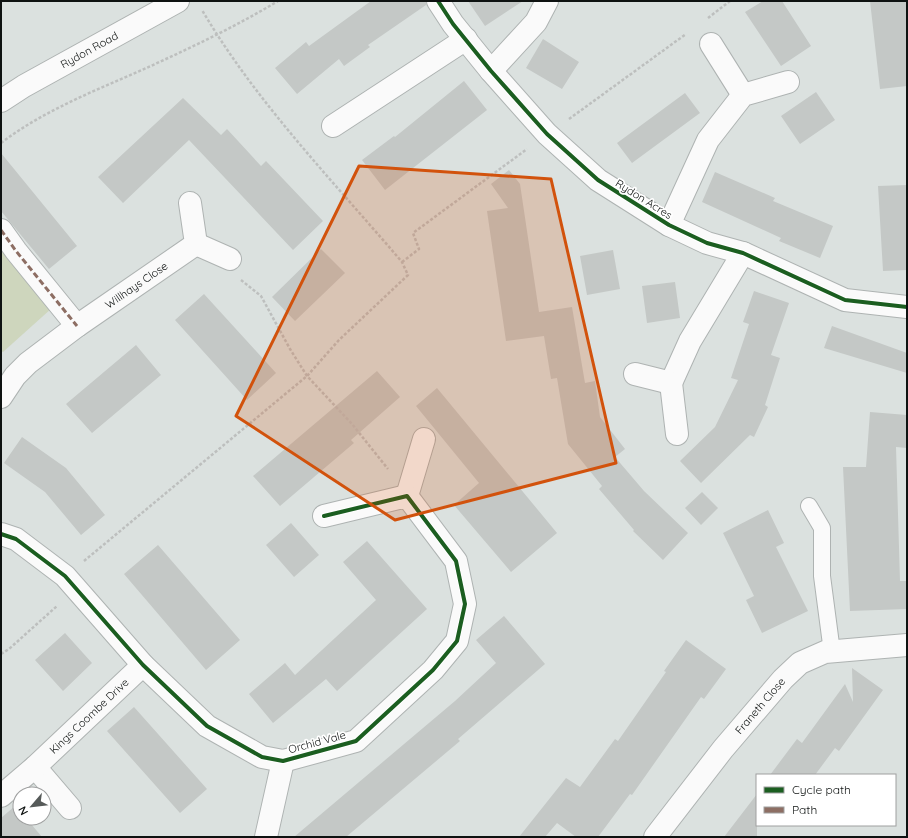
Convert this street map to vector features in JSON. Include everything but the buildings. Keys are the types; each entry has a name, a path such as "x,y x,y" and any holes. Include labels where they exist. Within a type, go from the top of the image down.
{"street":[{"name":"Rydon Road","path":"1,101 24,86 178,1"},
{"name":"Rydon Acres","path":"438,1 491,71 548,134 598,180 669,226 707,243 743,254 844,300 907,307"},
{"path":"491,71 536,22 547,1"},
{"path":"333,126 466,39"},
{"path":"711,44 743,95 788,82"},
{"name":"Rydon Acres","path":"669,226 708,140 743,95"},
{"path":"190,203 196,244 230,259"},
{"path":"1,230 16,251 77,326"},
{"name":"Willhays Close","path":"1,397 8,371 28,363 77,326 196,244"},
{"path":"677,434 671,383 690,340 743,254"},
{"path":"635,374 671,383"},
{"path":"324,516 407,496 424,439"},
{"name":"Orchid Vale","path":"1,534 16,539 71,582 143,665 207,726 262,757 283,761 356,741 434,670 456,641 465,604 456,561 407,496"},
{"name":"Franeth Close","path":"655,837 723,749 783,679 800,663 825,652 907,645"},
{"name":"Kings Coombe Drive","path":"1,796 35,767 143,665"},
{"name":"Orchid Vale","path":"266,837 283,761"},
{"path":"35,767 70,808"}],"lane":[{"path":"809,506 822,528 822,576 832,652"}],"path":[{"path":"1,143 18,130 89,93 216,34 278,1"},
{"path":"1,654 9,649 71,582 307,376 339,340 408,275 402,262 286,127 229,54 201,8"},
{"path":"230,259 238,278 261,296 290,349 307,376 369,445 407,496"}],"highlighted area":[{"path":"359,166 551,179 616,463 395,520 236,416"}],"green space":[{"path":"1,245 52,308 3,352 1,351"}],"marked path":[{"path":"1,230 16,251 77,326"}],"cycle path":[{"path":"438,1 453,24 491,71 547,134 598,180 669,225 707,243 743,253 845,300 907,307"},
{"path":"1,534 16,539 65,576 143,665 207,726 262,757 283,761 356,741 433,670 457,641 465,604 456,561 407,496 324,516"}]}
